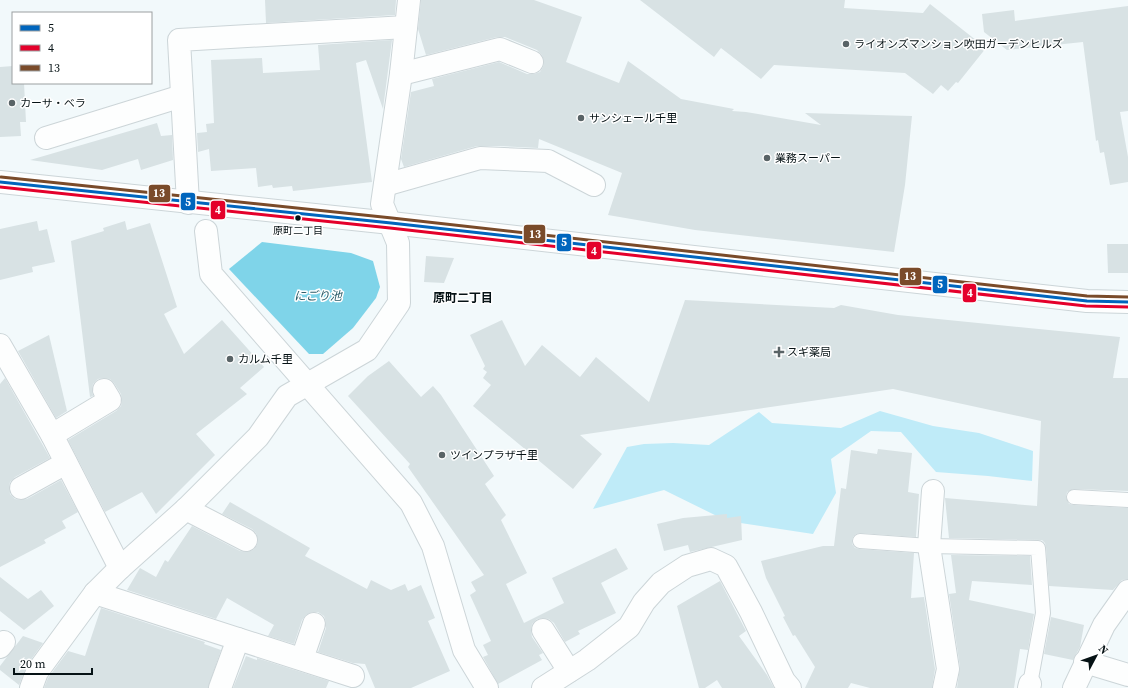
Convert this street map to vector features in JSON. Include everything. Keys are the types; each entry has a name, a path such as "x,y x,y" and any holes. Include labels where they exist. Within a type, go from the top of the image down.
{"street":[{"path":"31,688 37,672 95,593 120,568 186,509 258,437 287,396 367,350 399,303 398,243 382,204 406,27 408,0"},
{"path":"188,203 179,40 406,27"},
{"path":"400,74 500,49 532,62"},
{"path":"46,138 182,96"},
{"path":"385,185 480,158 548,161 594,185"},
{"path":"0,182 188,203 390,223 1087,301 1128,302"},
{"path":"206,231 211,274 411,503 433,546 464,650 487,688"},
{"path":"0,345 52,435 120,568"},
{"path":"52,435 110,400 104,390"},
{"path":"21,488 66,463"},
{"path":"933,491 929,546 948,669 944,688"},
{"path":"186,509 246,540"},
{"path":"543,688 587,660 629,627 644,602 661,584 687,566 711,559 726,566 751,612 784,681 790,688"},
{"path":"1074,688 1085,662 1104,625 1128,591"},
{"path":"95,593 353,676"},
{"path":"302,659 314,624"},
{"path":"543,630 569,671"},
{"path":"220,688 238,639"},
{"path":"1085,662 1128,675"}],"lane":[{"path":"1074,497 1128,500"},
{"path":"860,541 929,546 1038,548 1043,612 1030,686"}],"shaded area":[{"path":"880,411 933,426 979,433 1033,451 1032,481 936,472 901,432 871,431 831,459 836,493 813,534 727,521 664,490 593,509 627,447 644,444 673,443 709,445 759,412 772,423 841,428"}],"water":[{"name":"にごり池","path":"262,242 351,253 373,261 380,287 376,298 353,328 323,354 309,354 229,269"}],"building":[{"path":"265,0 396,0 395,15 266,23"},
{"path":"421,0 534,0 582,17 566,62 619,83 628,61 681,99 734,109 732,111 821,125 805,113 912,116 905,185 894,252 695,230 608,215 622,173 539,139 538,148 477,146 404,167 401,159 411,92 434,86 432,79 499,62 527,74 534,74 540,72 544,61 542,55 537,50 505,37 497,37 426,55 418,29"},
{"name":"ライオンズマンション吹田ガーデンヒルズ","path":"640,0 845,0 844,8 923,13 930,4 986,48 958,83 956,82 948,91 941,85 933,94 905,73 774,65 761,79 721,48 714,57"},
{"path":"1128,6 1128,111 1120,112 1128,157 1128,182 1110,185 1104,152 1100,153 1098,140 1096,141 1083,42 1007,50 984,32 982,14 1014,10 1015,21"},
{"path":"392,40 383,109 366,60 356,63 372,182 293,191 292,186 273,188 272,185 258,187 256,168 211,171 209,149 198,152 197,133 207,132 206,124 214,123 211,60 262,58 263,73 320,70 318,45"},
{"name":"カーサ・ベラ","path":"12,66 12,84 24,84 26,122 20,122 21,136 0,137 0,67"},
{"path":"157,123 161,136 172,135 173,160 141,170 138,159 102,170 30,160"},
{"path":"37,221 39,231 47,229 55,262 32,267 33,272 0,280 0,229"},
{"path":"125,221 127,230 150,223 177,307 164,314 184,354 222,320 264,367 240,388 247,394 196,434 215,455 156,514 142,492 105,512 68,440 116,411 121,406 122,400 121,394 114,383 110,379 104,378 98,379 93,384 93,396 90,397 71,241 104,231 103,228"},
{"path":"1107,244 1128,244 1128,273 1108,273"},
{"path":"426,256 454,258 444,283 424,282"},
{"path":"685,300 834,308 841,305 898,315 1120,337 1113,378 1128,378 1128,491 1074,489 1067,492 1066,497 1069,504 1074,505 1128,508 1128,579 1122,580 1113,590 1049,586 1046,547 1042,540 949,538 945,498 1037,506 1041,421 893,389 580,435 602,454 573,489 473,406 491,385 483,378 487,372 483,369 485,366 470,335 502,320 525,366 542,345 580,377 596,357 649,402"},
{"path":"49,335 67,411 56,418 18,351"},
{"path":"389,361 421,397 433,386 441,395 494,476 485,484 506,515 501,520 527,573 506,584 524,623 564,603 552,578 616,548 628,569 601,583 616,613 578,631 580,634 565,642 554,623 549,619 537,619 532,624 531,631 532,637 543,653 539,655 542,660 498,684 483,657 488,655 483,645 491,641 470,595 476,591 471,582 484,575 408,467 410,464 348,396 368,376"},
{"path":"5,378 50,458 15,477 10,482 10,494 15,499 27,499 61,480 78,512 62,521 66,528 44,540 46,543 0,567 0,384"},
{"path":"878,449 912,453 908,492 919,494 916,537 860,533 853,537 852,544 855,548 859,549 914,553 911,598 924,597 935,669 932,688 870,688 851,683 848,688 805,688 815,667 795,635 793,636 783,617 785,616 766,578 761,561 823,546 834,546 841,488 846,489 851,450 877,454"},
{"path":"230,502 310,548 305,556 367,589 371,580 391,590 405,584 408,591 421,585 435,618 428,621 450,671 411,688 375,688 365,664 353,663 318,652 326,628 326,622 324,616 318,612 312,612 306,615 302,620 294,644 268,636 274,625 227,598 216,619 127,590 140,568 156,577 165,560 168,562 192,526 240,551 247,552 253,550 257,545 258,540 256,533 252,529 222,514"},
{"path":"727,514 727,518 741,516 742,540 690,552 688,545 664,551 657,524 683,518"},
{"path":"951,555 1030,556 1032,585 972,581 969,600 1034,614 1028,650 1020,649 1014,688 957,688 960,667 949,594 956,593"},
{"path":"0,577 28,599 41,590 54,606 24,630 0,611"},
{"path":"720,581 746,631 739,636 767,675 774,688 722,688 717,680 705,688 699,688 677,606"},
{"path":"101,608 205,642 204,644 221,650 208,688 44,688 48,678 68,651 85,656"},
{"path":"1051,617 1084,625 1080,647 1073,660 1044,654"},
{"path":"23,636 43,643 27,665 19,685 0,670 0,666"},
{"path":"246,656 257,660 257,658 329,681 326,688 233,688"}],"transit line":[{"name":"13","path":"1,177 392,218 1087,296 1128,297"},
{"name":"5","path":"0,182 391,223 1087,301 1128,302"},
{"name":"4","path":"0,187 390,228 1086,306 1128,307"}],"place":[{"name":"ライオンズマンション吹田ガーデンヒルズ","path":"846,44"},
{"name":"カーサ・ベラ","path":"12,103"},
{"name":"サンシェール千里","path":"581,118"},
{"name":"業務スーパー","path":"767,158"},
{"name":"原町二丁目","path":"298,218"},
{"name":"スギ薬局","path":"779,352"},
{"name":"カルム千里","path":"230,359"},
{"name":"ツインプラザ千里","path":"442,455"}],"district":[{"name":"原町二丁目","path":"463,298"}]}
